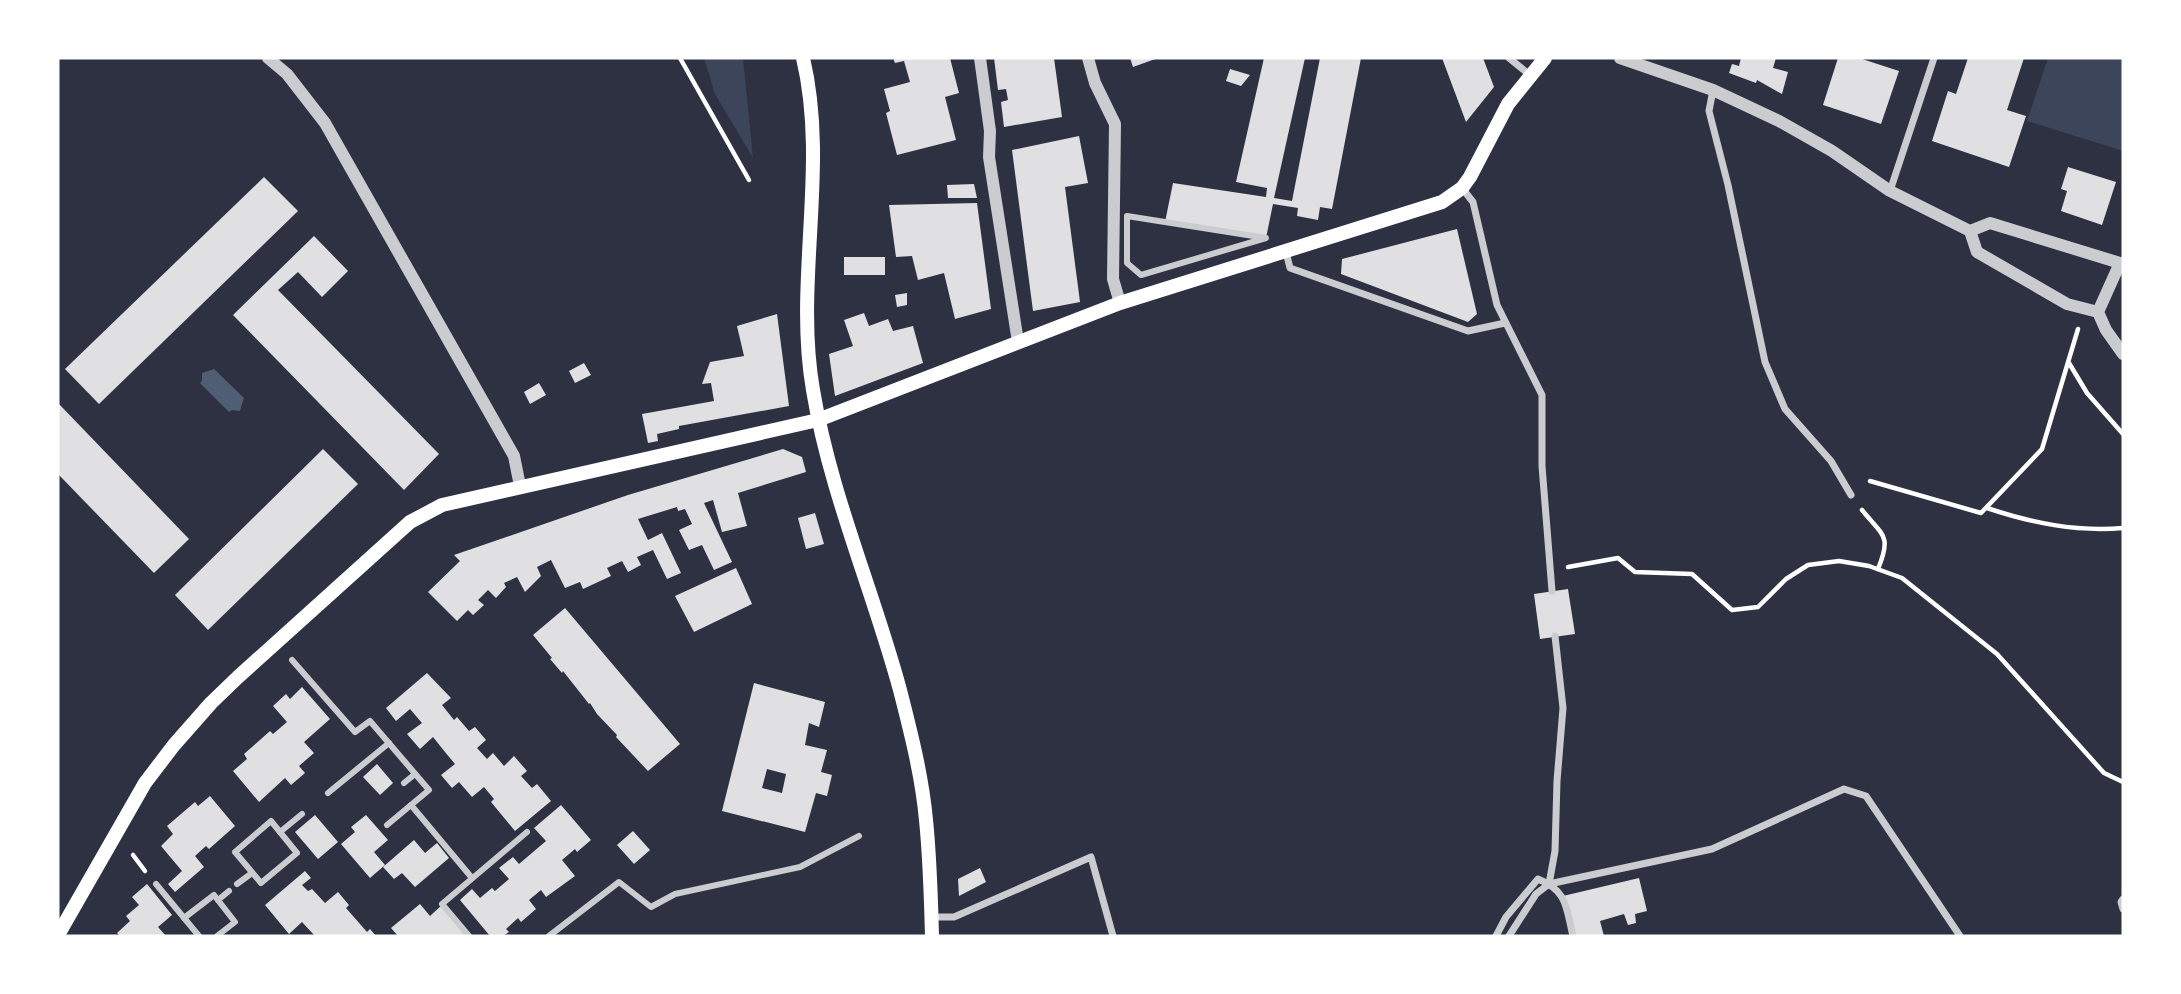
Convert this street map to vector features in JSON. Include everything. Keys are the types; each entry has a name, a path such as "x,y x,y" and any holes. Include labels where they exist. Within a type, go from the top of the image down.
{"main road":[{"path":"803,58 812,134 808,342 811,379 818,420 911,735 926,819 932,936"},
{"path":"58,935 145,783 174,745 211,704 410,522 442,505 818,420 1120,303 1442,202 1462,188 1470,177 1508,104 1545,58"}],"street":[{"path":"268,58 287,74 325,123 514,456 520,486"},
{"path":"980,58 990,131 989,157 1018,342"},
{"path":"1088,58 1115,124 1113,279 1120,303"},
{"path":"1509,58 1530,75"},
{"path":"1620,58 1713,90 1779,121 1832,151 1890,191 1970,231 1978,252 2067,304 2098,312"},
{"path":"1890,191 1934,58"},
{"path":"1713,90 1709,111 1728,185 1765,362 1785,409 1831,461 1851,495"},
{"path":"1462,188 1473,202 1497,305 1542,395 1542,466 1552,591"},
{"path":"1127,216 1191,227 1266,238 1141,275 1127,263 1127,216"},
{"path":"1970,231 1990,223 2122,258 2098,312 2106,330 2123,354"},
{"path":"1286,252 1290,268 1468,331 1505,323"},
{"path":"1549,884 1555,851 1563,708 1555,636"},
{"path":"292,660 355,732 370,721 429,790 387,825"},
{"path":"328,793 389,743"},
{"path":"404,783 415,774"},
{"path":"1509,936 1536,894 1549,884 1712,849 1844,789 1866,796 1960,936"},
{"path":"411,805 472,878"},
{"path":"279,832 302,814"},
{"path":"271,821 279,832 297,853 261,883 235,852 271,821"},
{"path":"469,936 442,904 527,832"},
{"path":"549,936 619,883 651,907 675,894 800,867 859,836"},
{"path":"932,917 954,917 1091,858 1113,936"},
{"path":"237,884 252,873"},
{"path":"1496,936 1506,917 1538,879 1563,896 1573,936"},
{"path":"156,884 199,936"},
{"path":"218,900 229,891"},
{"path":"184,918 214,895 235,922 217,936"},
{"path":"2123,899 2123,909"}],"path":[{"path":"680,58 749,180"},
{"path":"1870,481 1982,513 2042,449 2078,329"},
{"path":"2068,362 2087,393 2123,434"},
{"path":"1851,495 1886,540 1886,549 1878,569"},
{"path":"1987,508 2017,518 2065,528 2123,528"},
{"path":"1551,570 1618,558 1635,572 1692,574 1732,610 1758,607 1786,579 1808,565 1839,561 1878,569 1902,578 1997,654 2104,773 2123,782"}],"shaded area":[{"path":"704,58 743,58 753,158 715,94"},
{"path":"2048,58 2123,58 2123,151 2027,121"},
{"path":"214,369 244,398 240,411 229,412 200,383 202,373"}],"building":[{"path":"893,58 950,58 959,93 945,97 956,140 897,155 886,113 890,111 884,89 910,82 904,61 895,63"},
{"path":"994,58 1054,58 1062,117 1004,127 1001,102 1008,100 1006,89 998,90"},
{"path":"1130,58 1158,58 1133,67"},
{"path":"1264,58 1305,58 1274,198 1292,201 1320,58 1361,58 1332,209 1320,207 1318,220 1297,216 1298,208 1273,204 1266,238 1165,222 1173,183 1266,197 1267,188 1236,182"},
{"path":"1442,58 1483,58 1494,87 1466,122"},
{"path":"1741,58 1776,58 1773,68 1788,72 1782,94 1757,80 1756,83 1729,73 1732,64 1739,66"},
{"path":"1838,58 1859,58 1899,71 1881,124 1823,105"},
{"path":"1968,58 2024,58 2007,110 2026,116 2009,167 1932,141 1948,91 1956,94"},
{"path":"1230,69 1250,75 1241,86 1226,81"},
{"path":"1079,136 1088,183 1065,187 1080,302 1033,311 1012,150"},
{"path":"2068,167 2116,182 2102,225 2061,211 2067,191 2061,189"},
{"path":"264,177 298,211 99,404 65,369"},
{"path":"974,184 977,198 948,198 947,185"},
{"path":"977,203 991,309 955,319 944,273 918,280 912,256 896,257 889,205"},
{"path":"1457,229 1477,314 1468,322 1341,274 1342,259"},
{"path":"314,236 348,271 322,297 298,272 278,290 439,454 404,490 233,315"},
{"path":"844,257 885,257 885,275 844,275"},
{"path":"907,293 907,305 897,307 895,295"},
{"path":"864,313 869,326 888,319 893,331 913,326 923,363 835,396 829,354 853,346 844,320"},
{"path":"777,314 789,406 679,426 679,429 657,434 658,441 648,443 642,414 714,401 711,383 702,384 710,362 744,356 737,326"},
{"path":"584,363 591,375 575,383 569,371"},
{"path":"539,383 546,395 530,404 524,392"},
{"path":"58,403 189,539 154,573 58,474"},
{"path":"323,449 358,484 208,630 175,595"},
{"path":"783,449 802,457 806,472 738,493 747,526 722,532 713,500 704,503 732,562 714,570 702,545 689,550 679,530 692,524 685,509 678,511 677,507 638,519 648,540 662,533 681,573 667,579 653,550 637,557 641,565 628,572 622,561 607,568 611,576 583,589 580,582 565,588 551,560 537,567 541,576 525,592 517,577 504,583 506,587 496,598 488,590 478,600 484,605 473,615 468,610 457,621 428,592 460,561 454,555 628,495"},
{"path":"815,513 824,544 806,549 798,518"},
{"path":"736,568 752,604 694,632 675,596"},
{"path":"1568,589 1575,634 1540,639 1534,594"},
{"path":"565,608 680,744 648,771 550,659 552,658 533,635"},
{"path":"427,673 451,698 442,705 454,720 457,717 469,731 475,727 486,740 477,748 487,759 493,753 504,766 514,756 527,771 521,776 532,788 537,784 551,801 515,831 491,802 494,799 484,787 472,797 459,782 452,788 441,775 455,764 433,737 420,749 407,734 422,723 410,709 396,721 386,708"},
{"path":"754,683 825,702 819,727 809,723 805,745 827,750 821,772 832,775 827,796 816,793 805,832 722,811","holes":["767,769 786,774 782,793 762,788"]},
{"path":"302,687 330,719 304,742 314,753 299,766 305,773 291,785 285,778 259,802 233,771 247,759 244,754 270,731 273,734 287,722 273,706 286,694 290,699"},
{"path":"377,764 393,783 380,795 363,777"},
{"path":"210,796 235,826 209,849 206,846 195,856 204,867 175,892 168,884 182,871 161,846 173,834 167,826 195,802 198,806"},
{"path":"561,805 591,840 562,860 575,876 546,897 541,890 529,900 536,909 521,922 518,918 506,929 509,932 503,936 490,936 460,900 472,889 480,898 492,888 495,891 509,879 499,868 513,857 519,864 546,841 534,828"},
{"path":"315,815 338,842 318,859 295,832"},
{"path":"366,815 388,840 374,852 385,865 370,878 341,844 355,832 351,827"},
{"path":"633,831 650,850 634,864 617,845"},
{"path":"414,840 425,853 437,843 449,858 415,887 402,873 394,879 383,867"},
{"path":"980,868 986,882 959,896 958,879"},
{"path":"305,871 311,878 302,885 308,891 312,889 325,903 338,892 349,905 346,908 367,932 370,929 376,936 315,936 302,922 289,934 265,905"},
{"path":"1639,878 1647,911 1635,914 1636,923 1628,925 1624,914 1600,921 1604,936 1573,936 1563,896"},
{"path":"147,884 172,915 158,927 166,936 120,936 117,933 130,921 126,916 139,905 132,897"},
{"path":"420,904 430,916 442,905 469,936 398,936 391,928"}]}
